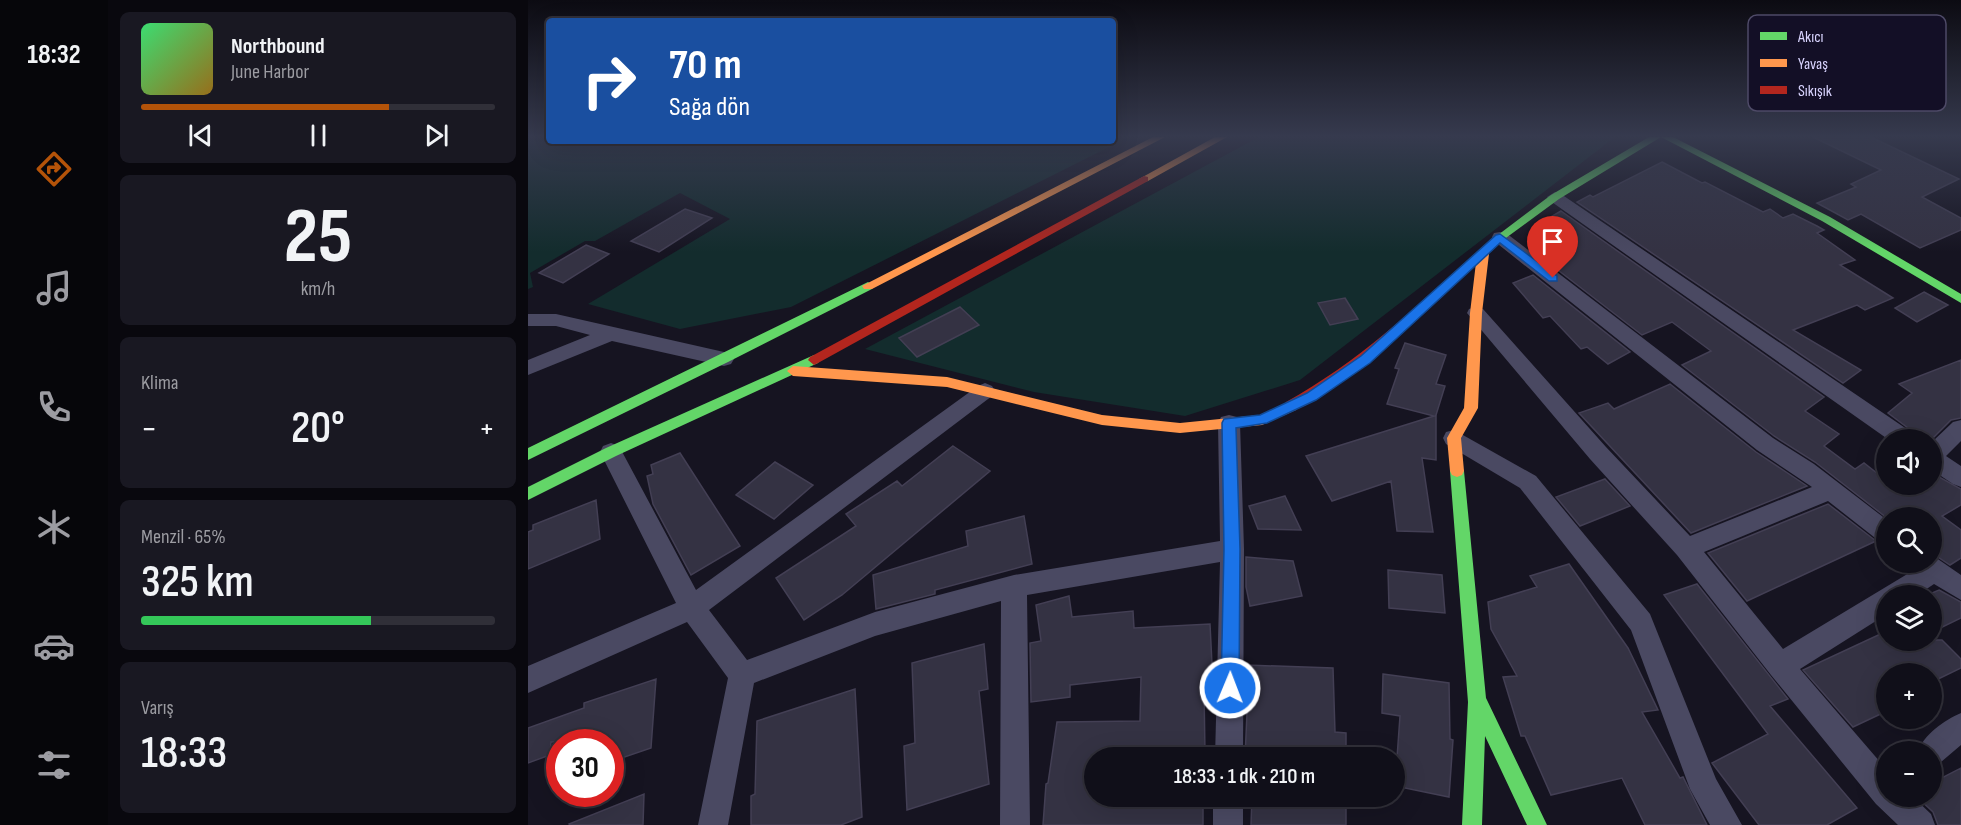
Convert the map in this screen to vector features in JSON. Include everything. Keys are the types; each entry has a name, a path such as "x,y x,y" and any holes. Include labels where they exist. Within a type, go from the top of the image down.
{"street":[{"path":"528,454 724,359 1084,176"},
{"path":"528,494 611,452 793,371 1151,176"},
{"path":"793,371 947,382 1102,420 1180,428 1262,420 1311,396 1365,359 1500,237 1522,223 1555,196 1590,176"},
{"path":"1741,176 1826,219 1961,299"},
{"path":"1555,196 1890,429"},
{"path":"1500,237 1765,444 1806,471 1876,526"},
{"path":"1472,825 1477,702 1454,438 1471,408 1476,313 1483,254"},
{"path":"1476,313 1598,453 1686,548 1780,666 1876,778"},
{"path":"528,320 556,320 724,359"},
{"path":"528,368 611,334"},
{"path":"528,680 692,608 985,391"},
{"path":"1229,423 1232,549 1229,747"},
{"path":"1942,447 1961,428"},
{"path":"1454,438 1528,482 1641,623 1705,789 1727,825"},
{"path":"611,452 692,608 742,675 713,825"},
{"path":"1942,464 1961,478"},
{"path":"1686,548 1830,490"},
{"path":"742,675 875,624 1014,586 1232,549"},
{"path":"1907,585 1921,573"},
{"path":"1937,573 1961,589"},
{"path":"1014,586 1015,825"},
{"path":"1780,666 1876,607"},
{"path":"1477,702 1538,825"},
{"path":"1942,743 1961,727"},
{"path":"1228,807 1228,825"},
{"path":"1903,807 1920,825"}],"green space":[{"path":"528,176 1052,176 791,307 680,329 588,304 730,219 680,193 595,241 585,241 530,273 533,287 528,289"},
{"path":"1187,176 1565,176 1300,380 1185,416 1034,392 865,349"}],"building":[{"path":"1635,176 1688,176 1763,212 1770,209 1783,218 1793,214 1824,230 1817,233 1855,260 1840,265 1893,298 1865,310 1857,305 1793,330 1861,370 1843,383 1577,202 1590,195 1593,197"},
{"path":"1869,176 1952,176 1959,179 1922,197 1961,218 1961,230 1920,248 1861,214 1848,220 1817,203 1856,187 1851,184"},
{"path":"685,209 712,218 659,252 631,241"},
{"path":"1561,211 1824,397 1805,411 1839,434 1824,446 1855,469 1864,463 1876,472 1876,495 1942,495 1942,479 1961,489 1961,505 1942,516 1942,507 1876,507 1876,509 1815,462 1774,436 1682,365 1711,351 1672,322 1642,335 1554,267 1561,264 1534,250 1554,235 1537,225"},
{"path":"586,245 609,254 563,283 539,273"},
{"path":"1533,275 1630,352 1608,364 1587,347 1581,349 1550,316 1543,318 1513,283"},
{"path":"1924,292 1948,305 1917,322 1895,308"},
{"path":"1345,298 1358,319 1330,325 1318,303"},
{"path":"960,307 979,325 917,357 899,338"},
{"path":"1405,343 1446,355 1436,384 1445,386 1436,415 1436,460 1422,458 1433,532 1397,531 1391,481 1332,501 1306,456 1434,416 1387,404 1399,369 1395,368"},
{"path":"1961,360 1961,418 1951,420 1942,429 1909,429 1888,413 1912,393 1899,384"},
{"path":"1670,384 1756,452 1807,486 1691,533 1579,413 1608,403 1614,409"},
{"path":"953,446 990,471 842,595 804,620 776,578 856,526 846,514 897,481 902,486"},
{"path":"680,453 740,546 691,575 653,504 647,476 653,474 651,465"},
{"path":"775,462 813,485 774,519 736,495"},
{"path":"1605,479 1630,506 1580,526 1556,497"},
{"path":"1285,496 1301,530 1258,529 1249,506"},
{"path":"596,500 600,539 528,569 528,532 533,530 533,525"},
{"path":"1828,504 1876,541 1747,601 1708,553"},
{"path":"1024,516 1032,564 935,590 935,594 876,609 873,575 968,546 966,531"},
{"path":"1942,516 1961,530 1961,558 1950,565 1942,560"},
{"path":"1246,557 1293,561 1302,596 1250,606 1246,587"},
{"path":"1569,564 1628,648 1658,710 1642,712 1680,778 1683,777 1707,825 1645,825 1622,778 1551,795 1525,736 1521,736 1503,677 1517,676 1491,629 1488,602 1537,587 1530,576"},
{"path":"1388,570 1442,575 1445,613 1389,608"},
{"path":"1697,584 1788,699 1770,706 1857,808 1827,825 1759,825 1712,763 1768,734 1664,595"},
{"path":"1942,592 1961,602 1961,618 1942,627"},
{"path":"1069,596 1072,617 1133,611 1134,628 1210,624 1212,664 1215,664 1215,689 1204,690 1205,747 1084,747 1084,807 1203,807 1203,825 1043,825 1046,784 1057,722 1140,721 1141,677 1070,685 1070,697 1031,702 1030,643 1041,641 1036,605"},
{"path":"1876,636 1876,651 1942,651 1942,640 1961,659 1961,668 1942,677 1942,663 1876,663 1876,716 1853,727 1803,670"},
{"path":"984,644 988,689 979,691 989,784 907,810 904,746 915,743 912,663"},
{"path":"1246,665 1333,668 1335,732 1346,733 1346,747 1245,747 1247,713 1245,713"},
{"path":"1383,674 1449,683 1450,739 1453,740 1449,797 1405,788 1405,747 1398,747 1400,716 1382,713"},
{"path":"656,679 651,748 624,757 624,729 546,729 546,756 528,763 528,728 584,708 584,703"},
{"path":"855,689 862,817 841,825 751,825 751,796 755,794 757,721"},
{"path":"1961,768 1961,825 1938,825 1933,812 1928,807 1942,807 1942,778"},
{"path":"644,794 643,825 569,824 612,807 624,807 624,802"},
{"path":"1252,807 1346,807 1346,825 1251,825"}],"traffic: fast":[{"path":"1495,241 1555,197 1591,176"},
{"path":"1741,176 1826,219 1961,299"},
{"path":"528,454 868,286"},
{"path":"528,494 611,452 814,360"},
{"path":"1457,471 1477,702 1472,825"},
{"path":"1479,704 1537,825"}],"traffic: slow":[{"path":"868,286 1085,176"},
{"path":"1144,179 1150,176"},
{"path":"1457,471 1454,438 1471,408 1476,313 1483,254"},
{"path":"793,371 947,382 1102,420 1180,428 1262,420 1291,406"}],"traffic: jam":[{"path":"814,360 1144,179"},
{"path":"1291,406 1320,390 1373,352 1495,241"}],"route":[{"path":"1230,688 1232,549 1229,423 1262,420 1311,396 1365,359 1500,237 1553,278"}]}
